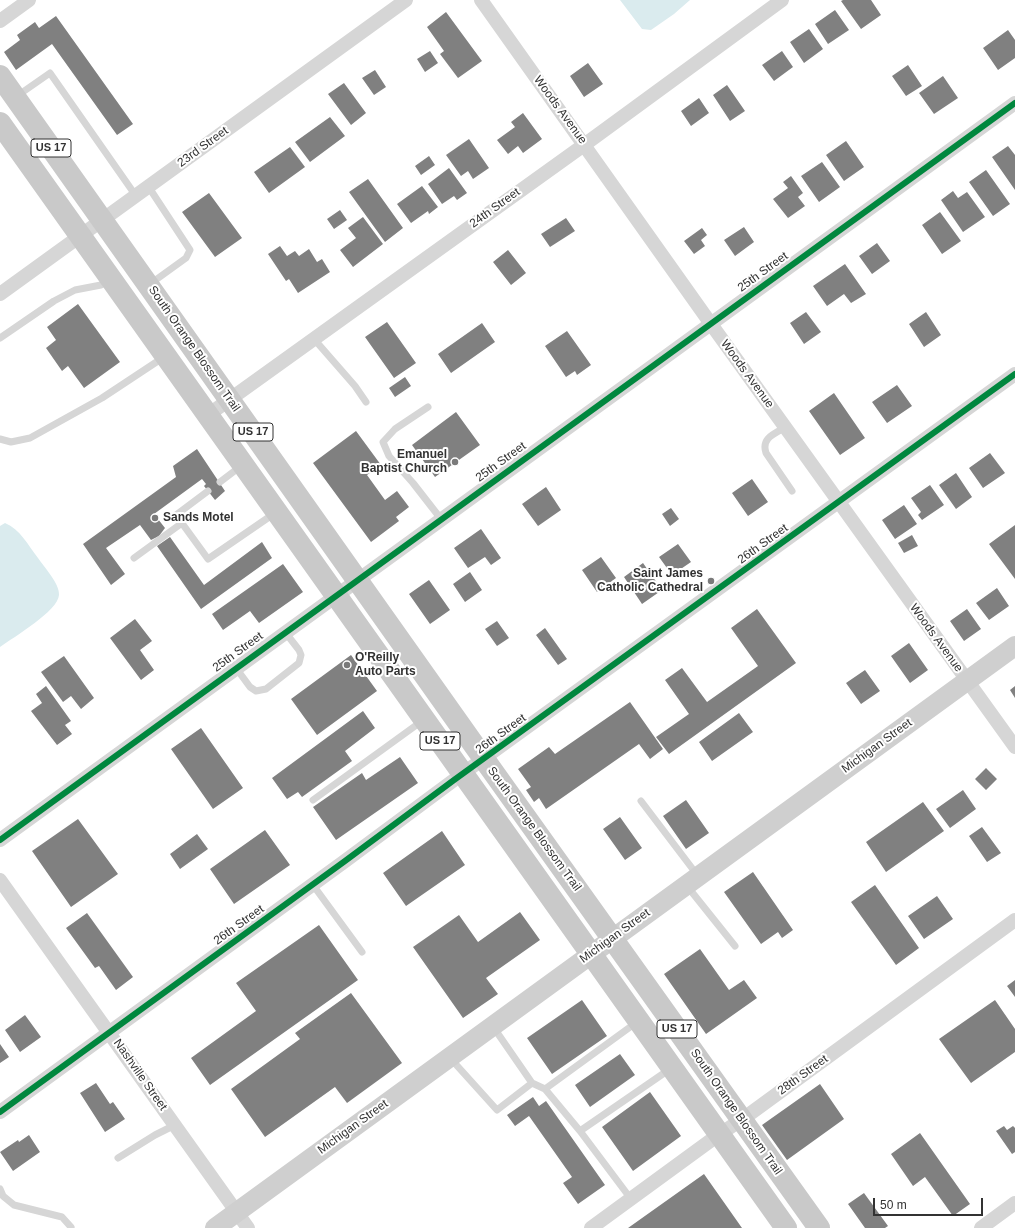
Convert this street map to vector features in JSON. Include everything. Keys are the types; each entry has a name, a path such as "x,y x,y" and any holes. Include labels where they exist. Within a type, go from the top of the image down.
{"main road":[{"name":"South Orange Blossom Trail","path":"0,76 484,759 819,1228"},
{"name":"South Orange Blossom Trail","path":"0,124 786,1228"},
{"name":"Michigan Street","path":"215,1228 1015,646"}],"street":[{"path":"0,21 29,0"},
{"name":"23rd Street","path":"0,294 406,0"},
{"name":"Woods Avenue","path":"481,0 1015,748"},
{"name":"24th Street","path":"208,415 782,0"},
{"name":"25th Street","path":"0,840 1015,102"},
{"name":"26th Street","path":"0,1112 1015,374"},
{"name":"Nashville Street","path":"0,880 248,1228"},
{"name":"28th Street","path":"591,1228 1015,920"},
{"path":"981,1228 1015,1203"}],"lane":[{"path":"15,97 50,73 136,196"},
{"path":"148,186 190,250 186,258 149,285"},
{"path":"0,338 54,301 75,290 101,285 111,279"},
{"path":"314,339 355,386 366,402"},
{"path":"0,439 11,442 30,438 102,398 165,355"},
{"path":"428,407 396,429 383,442 389,456 413,483 441,519"},
{"path":"786,428 768,438 764,447 766,453 792,491"},
{"path":"220,482 243,465"},
{"path":"208,491 176,515 208,559 277,512"},
{"path":"134,558 182,523"},
{"path":"236,668 250,687 256,691 266,689 299,663 301,655 299,650 285,632"},
{"path":"312,800 424,719"},
{"path":"641,801 735,946"},
{"path":"313,885 362,952"},
{"path":"545,1089 638,1021"},
{"path":"492,1026 532,1083 545,1089 580,1131 631,1199"},
{"path":"449,1057 497,1110 532,1083"},
{"path":"580,1131 672,1067"},
{"path":"118,1158 155,1135 175,1125"},
{"path":"0,1189 3,1196 14,1205 62,1217 71,1227"}],"shaded area":[{"path":"620,0 690,0 674,14 651,30 642,29"},
{"path":"5,523 15,529 27,543 51,576 57,586 59,595 57,601 44,616 0,647 0,526"}],"building":[{"path":"871,0 881,15 861,29 841,1"},
{"path":"835,10 849,30 828,44 815,24"},
{"path":"446,12 482,61 458,78 440,54 444,51 427,27"},
{"path":"56,16 133,124 117,135 52,44 16,70 4,52 20,40 17,35 35,22 39,28"},
{"path":"809,29 823,49 804,63 790,42"},
{"path":"1008,30 1015,40 1015,58 998,70 983,48"},
{"path":"430,51 438,63 425,72 417,59"},
{"path":"782,51 793,67 774,81 762,65"},
{"path":"588,63 603,84 584,97 570,76"},
{"path":"908,65 922,86 906,96 892,76"},
{"path":"375,70 386,87 374,95 362,78"},
{"path":"943,76 958,98 934,114 919,93"},
{"path":"344,83 366,113 351,125 328,94"},
{"path":"727,85 745,111 730,121 713,95"},
{"path":"699,98 709,113 691,126 681,111"},
{"path":"523,113 542,139 523,153 518,146 508,154 497,140 515,127 511,122"},
{"path":"330,117 345,136 310,162 295,142"},
{"path":"469,139 489,168 473,179 468,171 461,176 446,155"},
{"path":"846,141 864,167 844,181 826,155"},
{"path":"1008,146 1015,155 1015,190 992,157"},
{"path":"290,147 305,167 269,193 254,172"},
{"path":"429,156 435,165 421,175 415,166"},
{"path":"822,162 840,187 819,202 801,176"},
{"path":"449,168 467,193 457,200 454,196 442,204 428,184"},
{"path":"986,170 1010,204 993,216 969,182"},
{"path":"791,176 803,193 798,197 805,206 788,218 773,199 788,188 783,182"},
{"path":"368,179 403,228 385,242 349,192"},
{"path":"422,186 438,207 429,214 428,211 411,223 397,204"},
{"path":"953,191 958,198 967,192 985,217 963,232 941,200"},
{"path":"209,193 242,238 215,257 182,212"},
{"path":"340,210 347,220 334,229 327,219"},
{"path":"940,212 961,241 942,254 922,225"},
{"path":"363,217 383,244 353,267 340,250 356,238 348,228"},
{"path":"566,218 575,231 550,247 541,234"},
{"path":"744,227 754,242 735,256 724,240"},
{"path":"702,228 707,235 701,240 705,246 694,254 684,241"},
{"path":"877,243 890,261 872,274 859,256"},
{"path":"280,246 287,256 295,251 299,256 309,249 317,262 322,259 330,272 298,293 289,279 286,281 268,254"},
{"path":"508,250 526,273 511,285 493,262"},
{"path":"845,264 866,294 851,303 844,294 827,306 813,286"},
{"path":"78,304 120,362 84,388 68,366 62,371 46,348 56,340 47,327"},
{"path":"806,312 821,332 804,344 790,323"},
{"path":"926,312 941,335 924,347 909,324"},
{"path":"387,322 416,363 394,378 365,337"},
{"path":"482,323 495,342 451,373 438,354"},
{"path":"567,331 591,365 577,375 575,371 566,377 545,346"},
{"path":"405,377 411,386 395,397 389,388"},
{"path":"897,385 912,406 887,423 872,402"},
{"path":"834,393 865,438 840,455 809,411"},
{"path":"456,412 480,445 435,477 412,445"},
{"path":"356,431 381,465 367,475 385,500 397,491 409,507 396,517 399,521 371,542 313,463"},
{"path":"197,449 225,491 215,500 204,486 206,484 202,479 154,514 165,528 159,536 151,540 140,525 106,548 125,574 111,585 83,544 176,477 173,466"},
{"path":"990,453 1005,473 983,488 969,468"},
{"path":"956,473 972,497 956,509 939,485"},
{"path":"752,479 768,502 748,516 732,493"},
{"path":"930,485 944,505 922,520 918,515 921,512 911,498"},
{"path":"546,487 561,510 538,526 522,504"},
{"path":"904,505 917,524 895,539 882,520"},
{"path":"671,508 679,519 670,526 662,514"},
{"path":"1015,525 1015,579 989,544"},
{"path":"481,529 501,558 491,565 485,557 468,568 454,548"},
{"path":"912,535 918,546 904,553 898,543"},
{"path":"170,537 204,585 262,542 272,558 201,609 157,546"},
{"path":"678,544 691,562 672,575 659,557"},
{"path":"601,557 616,578 597,592 582,570"},
{"path":"643,563 662,590 642,604 624,577"},
{"path":"283,564 303,592 259,623 250,611 223,630 212,614"},
{"path":"470,572 482,590 465,602 453,584"},
{"path":"429,580 450,610 430,624 409,594"},
{"path":"997,588 1009,606 989,620 976,603"},
{"path":"757,609 796,663 669,754 656,737 689,714 665,680 682,668 707,702 758,666 731,628"},
{"path":"967,609 981,629 964,641 950,621"},
{"path":"135,619 152,641 140,650 154,670 141,680 110,638"},
{"path":"497,621 509,638 497,646 485,629"},
{"path":"545,628 567,659 558,665 536,635"},
{"path":"909,643 928,670 910,683 891,656"},
{"path":"351,655 377,691 317,735 291,699"},
{"path":"64,656 94,698 81,709 71,696 63,702 41,672"},
{"path":"865,670 880,691 861,704 846,683"},
{"path":"46,686 71,721 65,725 72,734 57,745 31,711 42,703 36,694"},
{"path":"1015,686 1015,698 1010,690"},
{"path":"630,702 663,749 650,759 639,744 546,809 539,798 534,802 526,790 531,787 518,769 549,747 555,754"},
{"path":"363,711 375,728 345,751 352,761 302,797 298,792 287,799 272,778"},
{"path":"739,713 753,732 712,761 699,742"},
{"path":"201,728 243,788 213,809 171,749"},
{"path":"400,757 418,783 336,840 313,807 362,773 366,780"},
{"path":"986,768 997,779 986,790 975,779"},
{"path":"963,790 976,809 950,828 936,809"},
{"path":"686,800 709,833 686,849 663,816"},
{"path":"923,802 944,831 886,872 866,842"},
{"path":"620,817 642,848 625,860 603,829"},
{"path":"78,819 118,874 71,907 32,851"},
{"path":"982,827 1001,853 987,862 969,836"},
{"path":"265,830 290,865 234,904 210,869"},
{"path":"442,831 465,865 406,906 383,873"},
{"path":"197,834 208,849 180,869 170,854"},
{"path":"753,872 793,930 782,938 778,932 761,944 724,892"},
{"path":"875,885 919,948 896,965 851,902"},
{"path":"937,896 953,919 924,939 908,916"},
{"path":"520,912 540,940 486,978 498,994 463,1018 413,947 459,915 478,942"},
{"path":"87,913 133,977 116,990 99,966 95,968 66,928"},
{"path":"319,925 358,980 210,1085 191,1058 256,1011 236,983"},
{"path":"700,949 729,990 744,980 757,998 706,1034 664,974"},
{"path":"1015,980 1015,997 1007,986"},
{"path":"351,993 402,1063 347,1103 335,1087 265,1137 231,1089 300,1039 295,1033"},
{"path":"582,1000 607,1036 552,1074 527,1038"},
{"path":"995,1000 1015,1029 1015,1052 971,1083 939,1039"},
{"path":"25,1015 41,1037 20,1052 5,1030"},
{"path":"0,1044 9,1057 0,1063"},
{"path":"620,1054 635,1075 590,1107 575,1085"},
{"path":"96,1083 110,1104 113,1102 125,1119 105,1132 80,1093"},
{"path":"820,1084 844,1119 787,1160 762,1125"},
{"path":"650,1092 681,1136 633,1171 602,1127"},
{"path":"533,1097 539,1106 546,1101 605,1185 578,1204 563,1183 572,1177 529,1116 515,1126 507,1115"},
{"path":"1004,1126 1007,1130 1013,1126 1015,1128 1015,1152 1012,1154 996,1131"},
{"path":"920,1133 970,1204 953,1216 925,1177 913,1186 891,1154"},
{"path":"29,1135 40,1152 13,1171 0,1152 18,1140 19,1142"},
{"path":"704,1174 742,1228 628,1228"},
{"path":"864,1193 888,1226 885,1228 865,1228 848,1204"}],"cycle path":[{"path":"0,840 1015,103"},
{"path":"0,1112 454,780 1015,374"}],"place":[{"name":"Emanuel Baptist Church","path":"455,462"},
{"name":"Sands Motel","path":"155,518"},
{"name":"Saint James Catholic Cathedral","path":"711,581"},
{"name":"O'Reilly Auto Parts","path":"347,665"}]}
